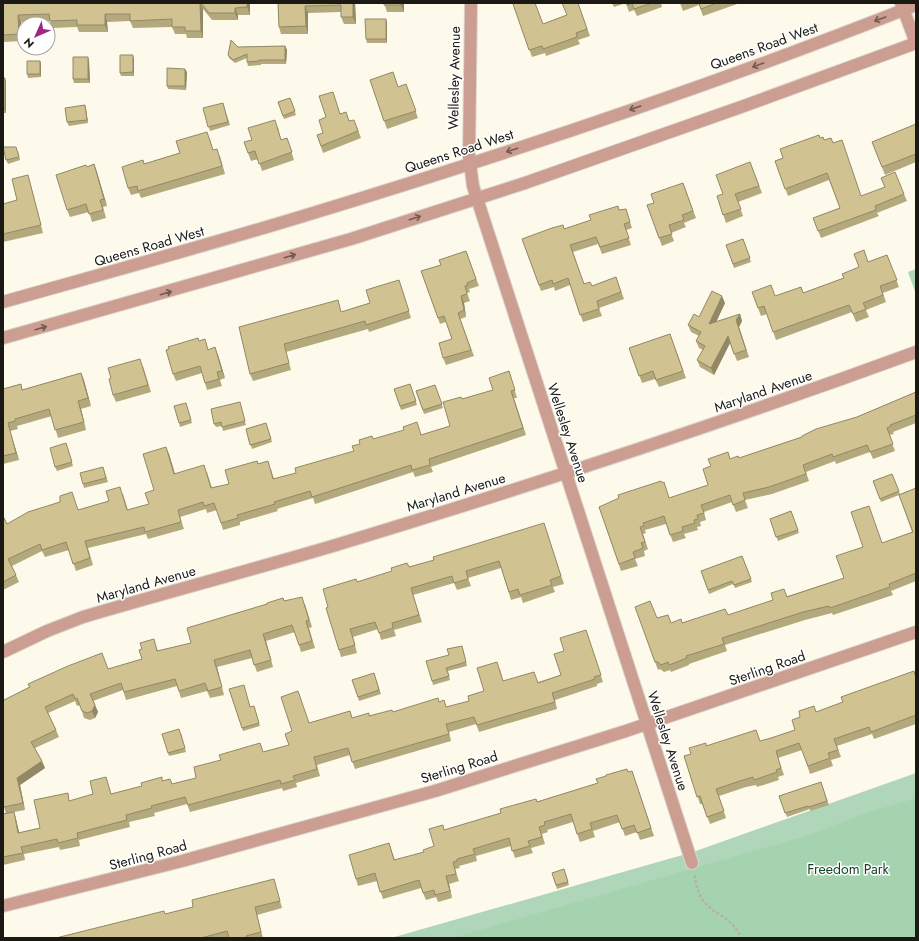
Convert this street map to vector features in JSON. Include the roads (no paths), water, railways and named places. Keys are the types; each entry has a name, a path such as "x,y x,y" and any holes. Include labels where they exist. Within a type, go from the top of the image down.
{"street":[{"name":"Wellesley Avenue","path":"471,3 469,164 476,198 692,863"},
{"name":"Queens Road West","path":"3,302 239,235 469,164 718,79 902,7 916,5"},
{"path":"3,338 351,239 626,148 916,43 902,7"},
{"name":"Maryland Avenue","path":"3,652 25,641 83,617 334,545 565,473 700,429 916,352"},
{"name":"Sterling Road","path":"3,906 165,866 393,803 647,724 916,632"}],"park label":[{"name":"Freedom Park","path":"848,869"}]}
